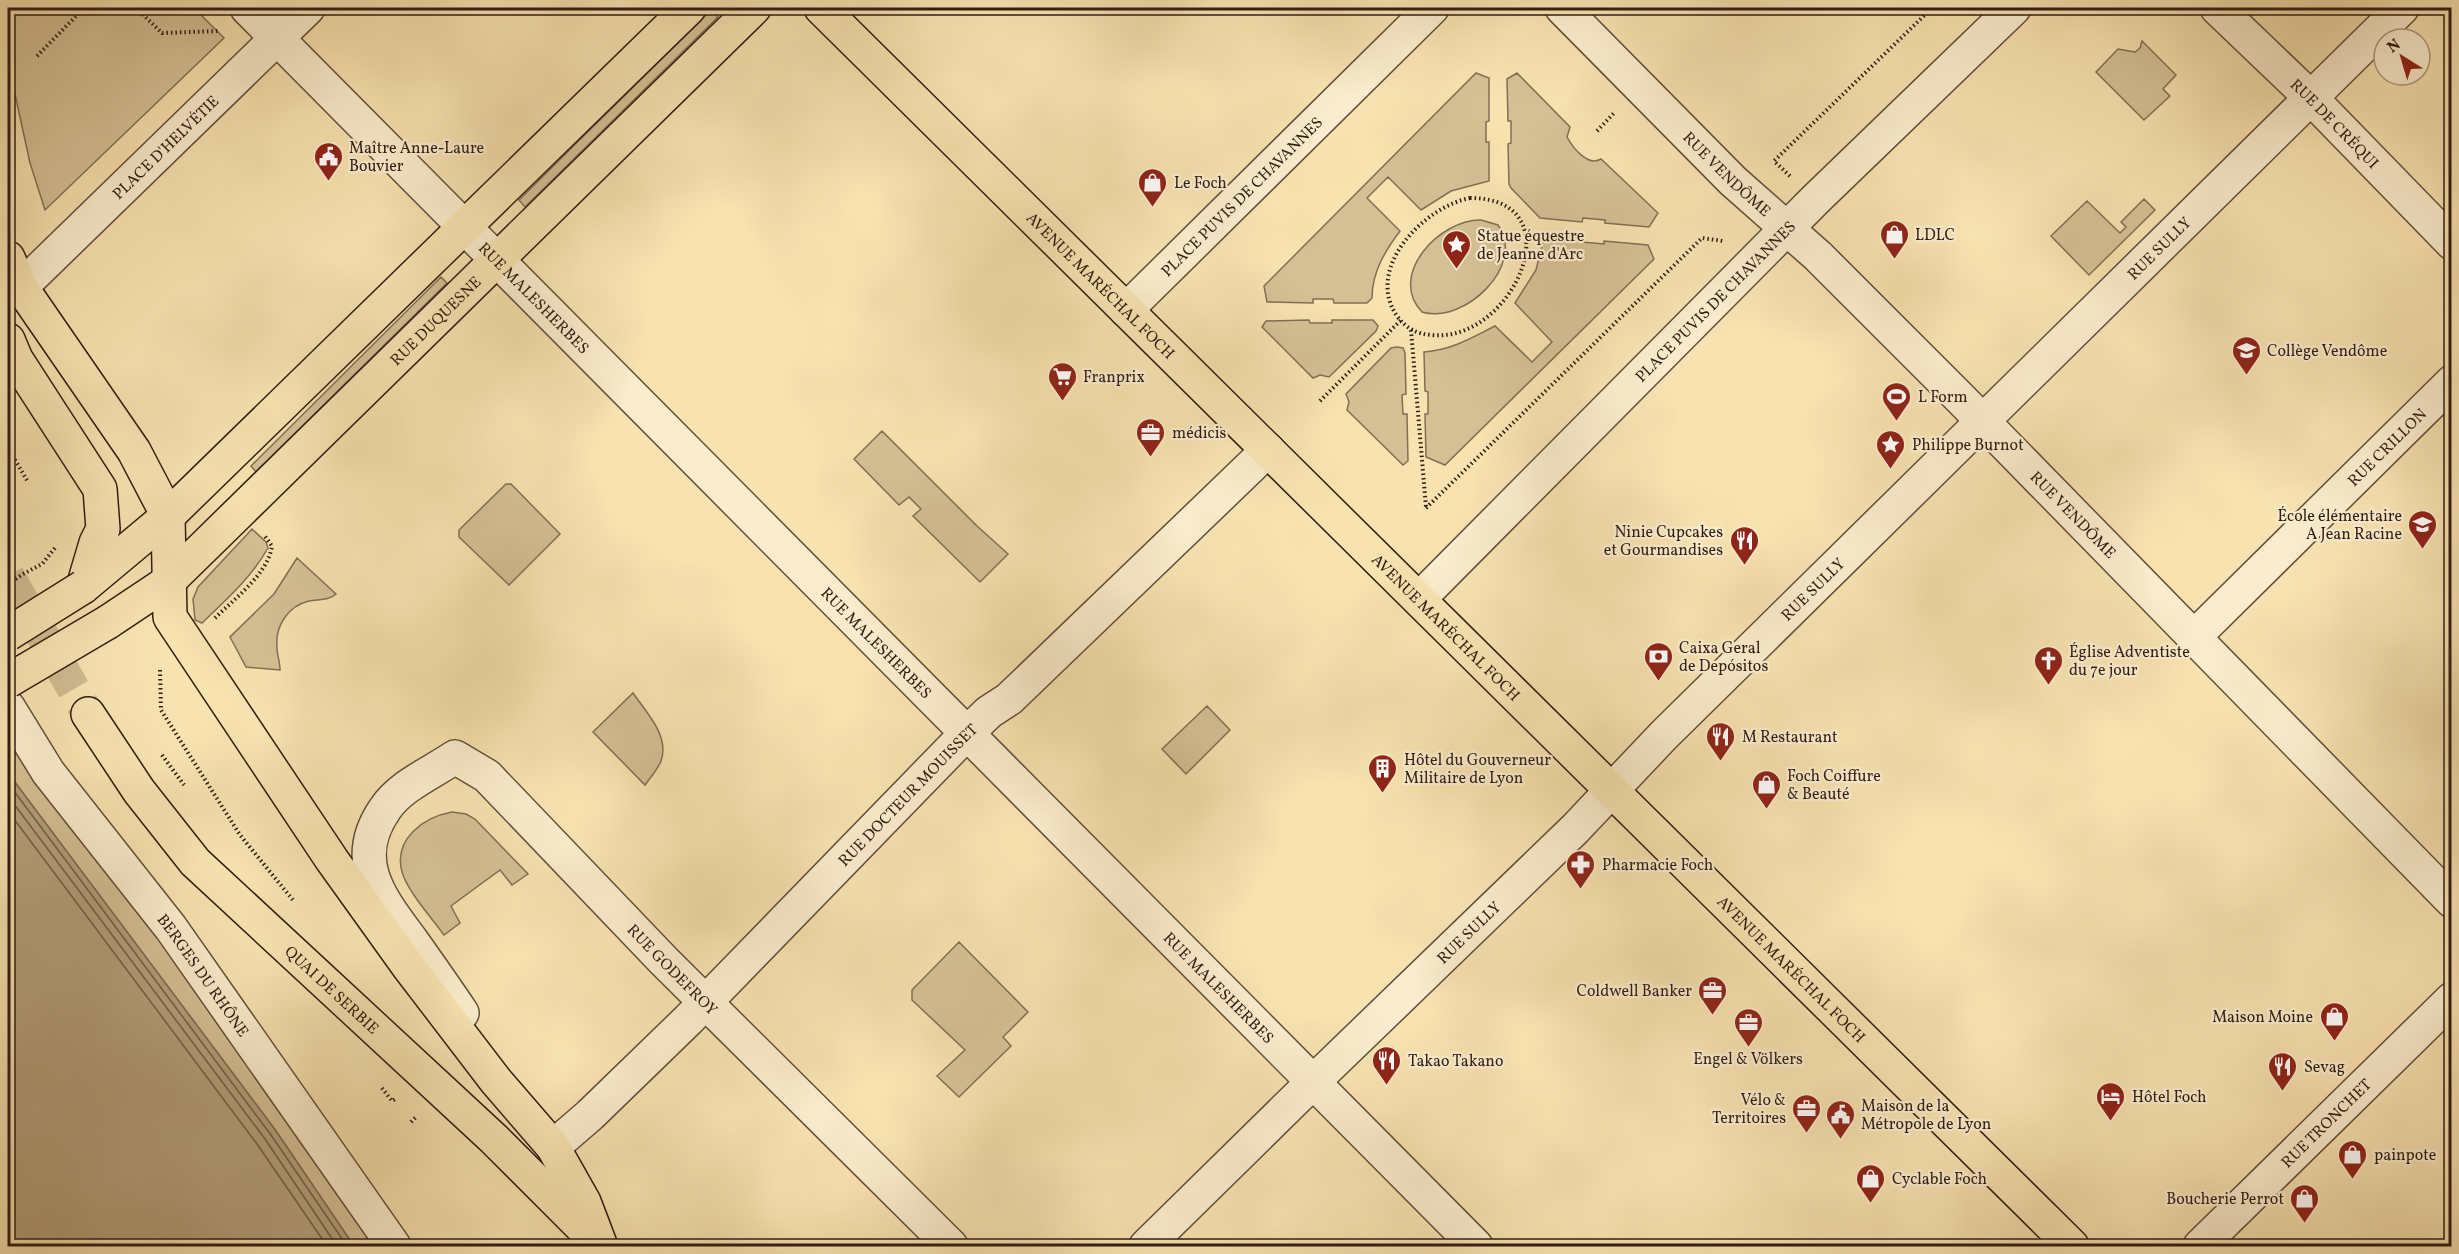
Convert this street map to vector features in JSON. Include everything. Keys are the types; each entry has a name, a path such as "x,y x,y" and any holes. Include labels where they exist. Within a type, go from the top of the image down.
{"main road":[{"path":"8,634 83,587 168,516 689,8"},
{"name":"RUE DUQUESNE","path":"8,681 108,622 168,582 754,8"},
{"name":"AVENUE MARÉCHAL FOCH","path":"821,8 2072,1246"},
{"path":"14,272 134,451 168,516"},
{"path":"8,340 16,359 100,489 103,530 96,543 83,587"},
{"name":"QUAI DE SERBIE","path":"168,516 170,617 332,860 408,966 494,1078 553,1147 584,1202 600,1245"},
{"name":"QUAI DE SERBIE","path":"88,714 139,791 195,862 494,1139 600,1245"}],"street":[{"name":"PLACE D'HELVÉTIE","path":"14,272 278,38 308,8"},
{"name":"PLACE PUVIS DE CHAVANNES","path":"1126,310 1432,8"},
{"name":"RUE VENDÔME","path":"1562,8 1733,181 1788,229 1982,421 2451,901"},
{"name":"PLACE PUVIS DE CHAVANNES","path":"1419,599 1788,229 2014,8"},
{"name":"RUE DE CRÉQUI","path":"2217,8 2310,97 2451,243"},
{"name":"RUE SULLY","path":"1146,1246 1548,856 1611,790 1982,421 2402,8"},
{"path":"236,17 278,38"},
{"name":"RUE MALESHERBES","path":"278,38 1476,1246"},
{"name":"RUE CRILLON","path":"2193,638 2451,382"},
{"name":"RUE DOCTEUR MOUISSET","path":"553,1147 598,1108 706,1002 967,733 989,712 1009,699 1268,450"},
{"name":"BERGES DU RHÔNE","path":"8,707 48,772 171,928 394,1246"},
{"name":"RUE GODEFROY","path":"494,1078 496,1060 378,894 370,866 370,837 386,808 407,789 455,757 487,776 706,1002 951,1246"},
{"name":"RUE TRONCHET","path":"2200,1246 2451,999"}],"path":[{"path":"37,56 84,8"},
{"path":"136,8 162,33 218,32 236,17"},
{"path":"1798,182 1774,161 1932,8"},
{"path":"1596,131 1617,110"},
{"path":"1483,198 1511,208 1521,220 1527,234 1526,252 1517,281 1504,302 1476,324 1456,333 1435,335 1411,330 1401,320 1390,300 1390,277 1396,255 1412,232 1429,216 1458,201 1483,198"},
{"path":"1411,330 1426,508 1702,237"},
{"path":"1320,402 1401,320"},
{"path":"8,448 28,482"},
{"path":"8,503 11,510"},
{"path":"186,639 214,618 240,593 256,576 271,554 272,546 267,538 240,511"},
{"path":"8,584 42,564 54,550 58,540"},
{"path":"160,666 161,710 240,835 300,909"},
{"path":"411,1122 418,1116"}],"shaded area":[{"path":"8,8 194,8 224,38 45,210 30,163 8,62"},
{"path":"711,10 718,17 525,207 519,200"},
{"path":"2142,41 2176,75 2163,89 2170,96 2144,120 2096,72 2118,49 2135,52 2140,48"},
{"path":"1476,73 1489,78 1489,121 1486,122 1486,142 1489,142 1489,181 1451,191 1421,210 1388,177 1367,198 1400,231 1380,262 1374,279 1372,298 1367,303 1334,303 1333,299 1313,299 1313,303 1267,302 1264,286"},
{"path":"1517,73 1570,127 1567,137 1577,151 1591,160 1601,159 1658,213 1649,227 1605,223 1605,220 1583,218 1582,222 1540,218 1511,188 1508,144 1511,143 1511,121 1508,121 1507,79"},
{"path":"2144,199 2155,210 2089,275 2051,236 2087,201 2120,233 2126,227 2121,222"},
{"path":"1481,220 1498,225 1505,241 1504,257 1498,274 1472,301 1456,310 1439,314 1422,312 1413,297 1411,282 1414,266 1435,239 1465,222"},
{"path":"1548,238 1581,239 1582,242 1604,244 1604,241 1648,245 1654,259 1445,465 1426,457 1425,414 1428,414 1428,392 1425,391 1424,352 1452,346 1495,326 1532,362 1552,342 1515,303 1536,270 1543,241"},
{"path":"441,277 447,283 256,472 251,466"},
{"path":"1309,320 1310,323 1332,323 1332,320 1373,320 1378,326 1376,331 1329,377 1320,375 1313,378 1262,327 1266,321"},
{"path":"1391,348 1403,348 1405,353 1406,394 1402,395 1403,414 1407,414 1408,461 1403,465 1347,410 1349,402 1346,394"},
{"path":"882,431 1008,554 980,582 913,516 921,509 909,497 899,505 854,459"},
{"path":"506,484 511,484 560,534 509,585 459,537 459,530"},
{"path":"252,529 266,542 268,548 238,588 202,623 195,620 193,599 198,587"},
{"path":"297,558 336,594 327,599 309,601 295,607 284,618 277,639 280,670 246,667 230,637 274,594"},
{"path":"633,693 650,716 662,742 661,761 645,785 593,732"},
{"path":"1207,706 1230,730 1186,774 1162,749"},
{"path":"22,748 381,1246 354,1246 276,1131 8,773 8,756"},
{"path":"452,812 466,814 475,819 528,874 512,885 500,870 451,906 460,923 444,935 409,888 400,860 406,840 413,832 431,819"},
{"path":"959,942 1028,1012 1003,1037 1011,1046 959,1097 937,1076 965,1050 912,1000 912,990"}],"water":[{"path":"8,773 276,1131 354,1246 8,1246"}],"tunnel":[{"path":"8,576 88,714"}],"place":[{"name":"Maître Anne-Laure Bouvier","path":"328,182"},
{"name":"Le Foch","path":"1153,208"},
{"name":"LDLC","path":"1894,260"},
{"name":"Statue équestre de Jeanne d'Arc","path":"1456,270"},
{"name":"Collège Vendôme","path":"2246,376"},
{"name":"Franprix","path":"1062,402"},
{"name":"L Form","path":"1897,422"},
{"name":"médicis","path":"1151,458"},
{"name":"Philippe Burnot","path":"1891,470"},
{"name":"École élémentaire A Jean Racine","path":"2423,550"},
{"name":"Ninie Cupcakes et Gourmandises","path":"1744,566"},
{"name":"Caixa Geral de Depósitos","path":"1658,682"},
{"name":"Église Adventiste du 7e jour","path":"2048,686"},
{"name":"M Restaurant","path":"1721,762"},
{"name":"Hôtel du Gouverneur Militaire de Lyon","path":"1383,794"},
{"name":"Foch Coiffure & Beauté","path":"1766,810"},
{"name":"Pharmacie Foch","path":"1581,890"},
{"name":"Coldwell Banker","path":"1713,1016"},
{"name":"Maison Moine","path":"2334,1042"},
{"name":"Engel & Völkers","path":"1748,1048"},
{"name":"Takao Takano","path":"1387,1086"},
{"name":"Sevag","path":"2283,1092"},
{"name":"Hôtel Foch","path":"2111,1122"},
{"name":"Vélo & Territoires","path":"1807,1134"},
{"name":"Maison de la Métropole de Lyon","path":"1840,1140"},
{"name":"painpote","path":"2353,1180"},
{"name":"Cyclable Foch","path":"1871,1204"},
{"name":"Boucherie Perrot","path":"2305,1224"}]}
